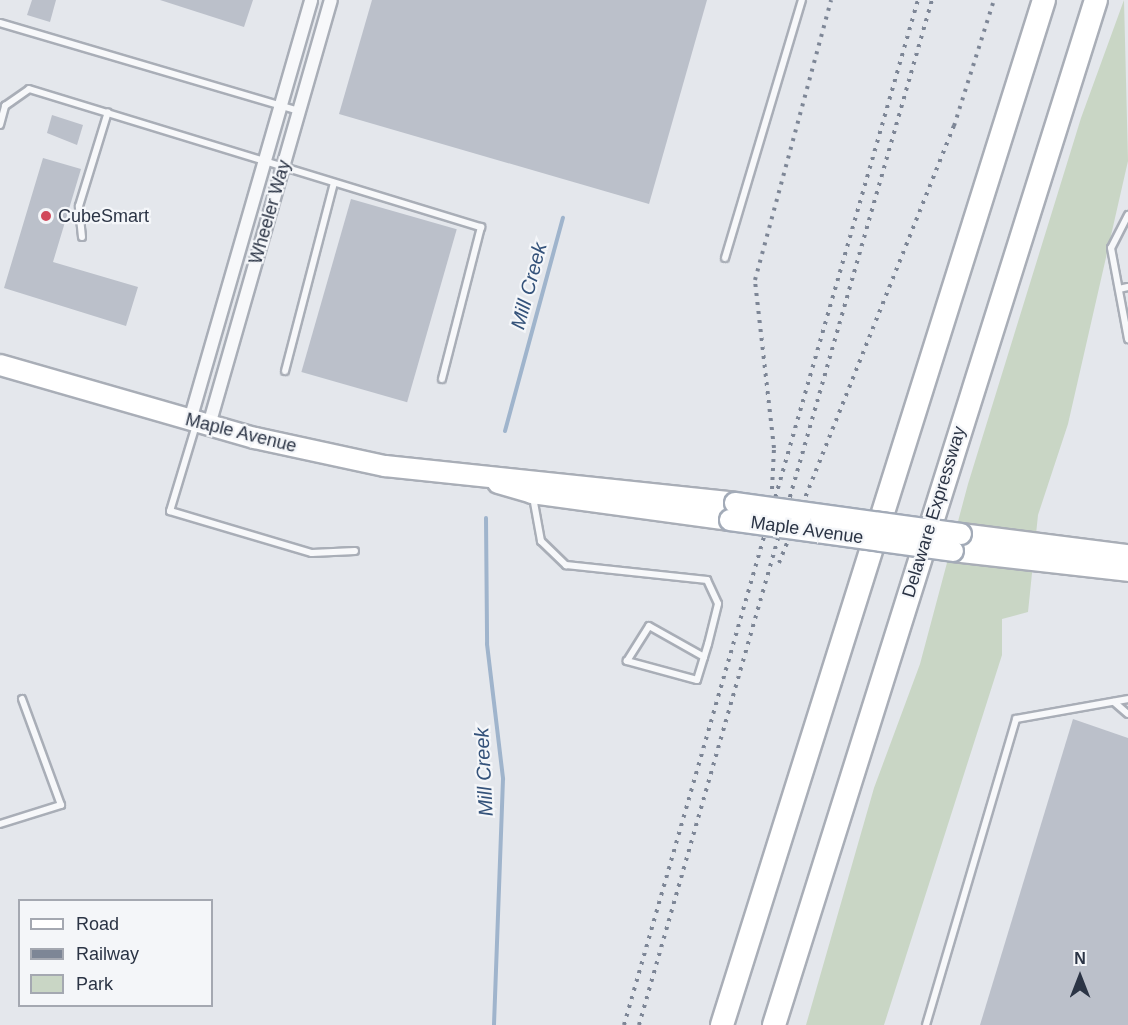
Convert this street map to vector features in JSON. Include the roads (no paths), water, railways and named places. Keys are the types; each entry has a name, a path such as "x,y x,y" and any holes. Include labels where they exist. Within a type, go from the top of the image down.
{"highway":[{"path":"722,1025 1044,0"},
{"name":"Delaware Expressway","path":"774,1025 1096,0"}],"main road":[{"name":"Maple Avenue","path":"0,365 199,422 330,455 487,479 532,493 733,511"},
{"name":"Maple Avenue","path":"487,479 530,477 733,511 957,542 1128,571"},
{"name":"Maple Avenue","path":"957,542 1128,555"}],"street":[{"name":"Wheeler Way","path":"199,422 264,160 311,0"},
{"name":"Wheeler Way","path":"199,422 283,167 331,0"}],"lane":[{"path":"725,258 802,0"},
{"path":"0,23 299,111"},
{"path":"0,124 5,106 29,89 481,227 441,379"},
{"path":"82,237 79,206 108,112"},
{"path":"285,371 334,183"},
{"path":"1128,215 1111,248 1128,339"},
{"path":"1119,288 1128,287"},
{"path":"199,422 170,511 312,554 355,551"},
{"path":"532,493 542,541 566,565 707,580 718,604 704,657 697,680 627,661 649,626 704,657"},
{"path":"0,824 61,804 22,699"},
{"path":"926,1025 1016,719 1128,699"},
{"path":"1114,702 1128,714"}],"waterway":[{"name":"Mill Creek","path":"505,431 563,218"},
{"name":"Mill Creek","path":"486,518 487,644 503,779 494,1025"}],"railway":[{"path":"772,489 774,448 755,280 831,0"},
{"path":"624,1025 918,0"},
{"path":"639,1025 932,0"},
{"path":"779,563 954,126 994,0"}],"place":[{"name":"CubeSmart","path":"46,216"}]}
